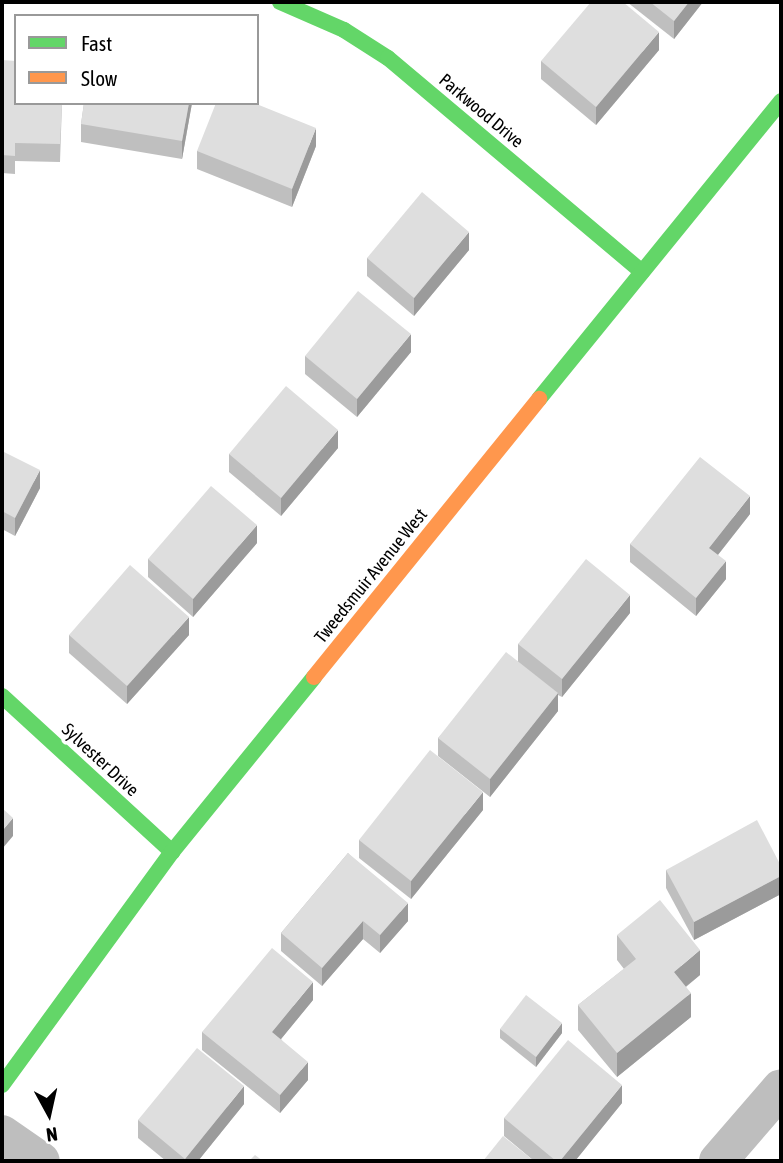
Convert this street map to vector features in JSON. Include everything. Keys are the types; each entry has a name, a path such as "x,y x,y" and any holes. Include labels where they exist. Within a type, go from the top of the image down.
{"street":[{"name":"Parkwood Drive","path":"280,2 344,30 388,58 642,272"},
{"name":"Tweedsmuir Avenue West","path":"2,1085 173,852 781,101"},
{"name":"Sylvester Drive","path":"2,696 173,852"},
{"path":"718,1161 781,1088"},
{"path":"2,1135 41,1161"}],"building":[{"path":"591,2 623,2 659,32 596,107 541,61"},
{"path":"650,2 689,2 674,21"},
{"path":"2,60 14,61 14,105 62,105 60,144 15,143 15,156 2,155"},
{"path":"84,105 189,105 182,141 81,124"},
{"path":"215,105 259,105 316,128 292,189 197,151"},
{"path":"422,192 469,232 414,298 367,258"},
{"path":"358,291 411,334 357,399 305,356"},
{"path":"286,386 338,430 281,498 229,454"},
{"path":"2,451 40,470 15,518 2,511"},
{"path":"700,457 750,496 709,548 726,561 696,598 630,544"},
{"path":"211,486 257,525 193,599 148,559"},
{"path":"586,559 630,595 562,679 518,644"},
{"path":"130,565 189,617 127,686 69,635"},
{"path":"506,652 558,693 490,779 438,738"},
{"path":"430,750 483,792 411,881 359,840"},
{"path":"2,808 13,818 2,831"},
{"path":"757,820 781,866 781,876 694,922 666,870"},
{"path":"348,853 408,903 380,935 363,921 322,968 281,933"},
{"path":"660,900 700,950 674,972 691,993 617,1053 578,1005 636,959 617,935"},
{"path":"272,948 313,982 272,1032 308,1062 280,1095 202,1032"},
{"path":"526,995 562,1023 536,1057 500,1029"},
{"path":"568,1040 622,1085 560,1161 556,1161 504,1118"},
{"path":"197,1048 244,1086 185,1159 138,1120"},
{"path":"503,1136 534,1161 483,1161"},
{"path":"255,1155 263,1161 249,1161"}],"traffic: fast":[{"path":"280,2 344,30 388,58 642,272"},
{"path":"539,399 781,101"},
{"path":"2,1085 172,852 314,677"},
{"path":"2,696 172,852"}],"traffic: slow":[{"path":"314,677 539,399"}]}
